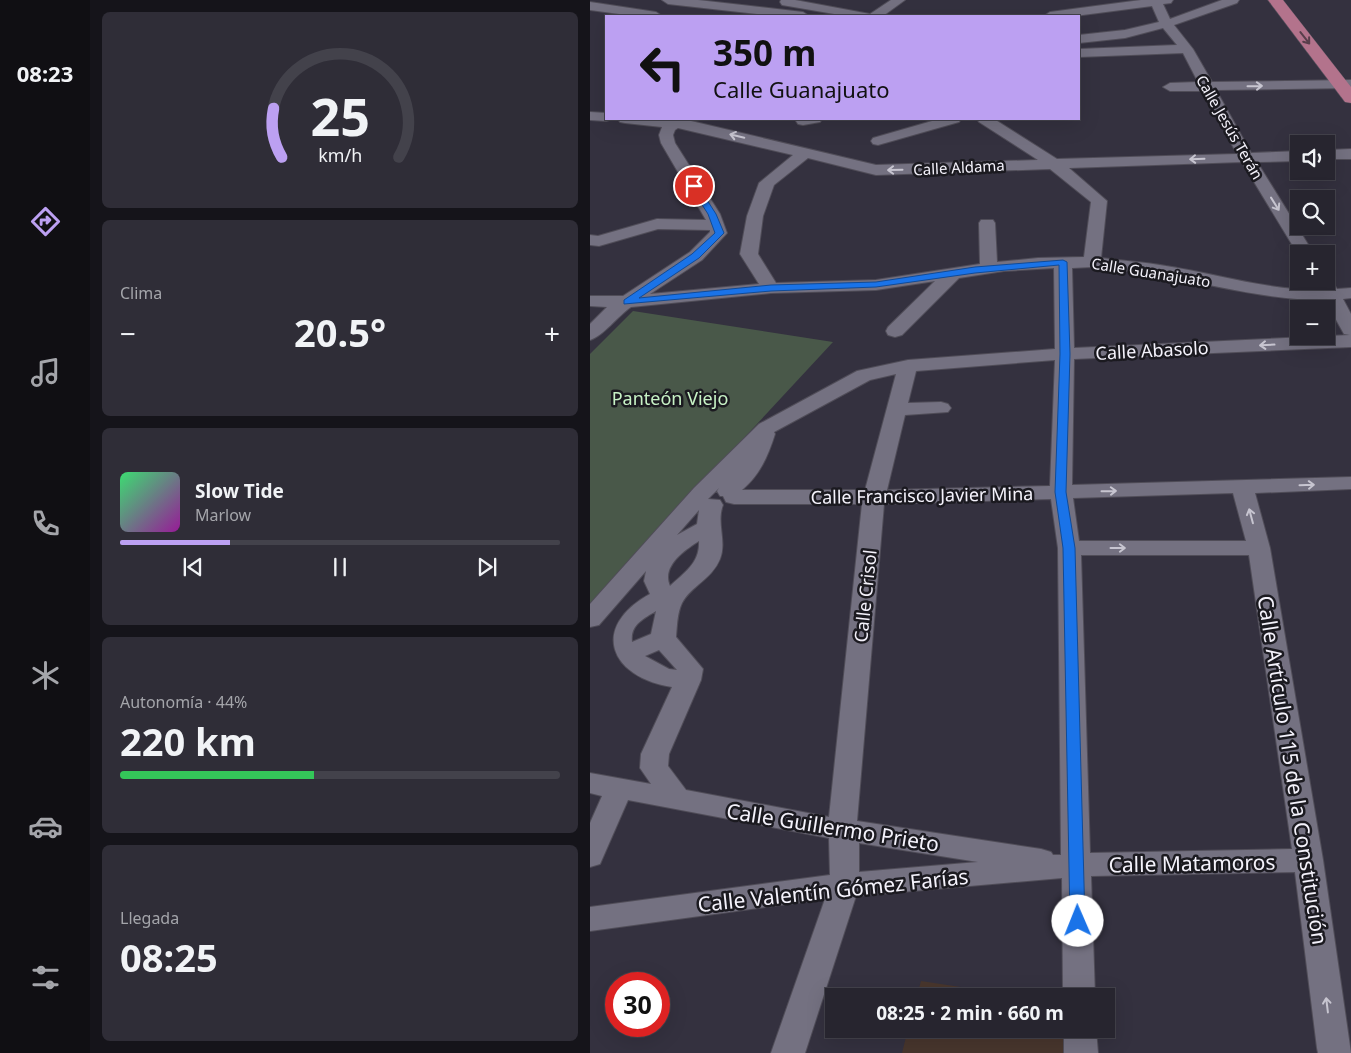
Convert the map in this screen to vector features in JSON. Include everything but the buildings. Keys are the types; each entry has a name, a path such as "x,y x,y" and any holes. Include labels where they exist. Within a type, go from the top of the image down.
{"main road":[{"path":"1275,0 1346,84 1351,98"}],"street":[{"path":"668,0 795,15"},
{"path":"773,0 859,15"},
{"path":"876,15 899,0"},
{"path":"1057,15 1159,0"},
{"name":"Calle Jesús Terán","path":"1159,0 1166,24 1187,49 1206,87 1246,157 1300,245"},
{"path":"1080,39 1125,34 1166,24 1232,0"},
{"path":"679,12 697,2"},
{"path":"590,6 649,15"},
{"path":"1080,53 1187,49"},
{"path":"1170,87 1346,84"},
{"path":"590,116 605,118"},
{"name":"Calle Aldama","path":"653,120 681,121 876,170 893,171 1054,163 1290,156"},
{"path":"878,141 951,120"},
{"path":"986,120 1030,146 1054,163 1100,201 1092,262"},
{"path":"590,334 613,310 696,256 720,233 668,143 666,135 668,128 681,121"},
{"path":"771,288 749,254 755,216 767,184 805,152"},
{"path":"1335,155 1351,154"},
{"path":"987,222 989,268"},
{"path":"590,240 599,241 657,224 717,225"},
{"path":"1063,262 1065,354 1061,492 1069,548 1080,988"},
{"name":"Calle Guanajuato","path":"590,301 628,302 771,288 876,285 989,268 1063,262 1092,262 1166,271 1248,288 1299,295 1319,290"},
{"path":"895,331 953,274"},
{"path":"1328,290 1351,330"},
{"name":"Calle Guanajuato","path":"1335,290 1351,293"},
{"name":"Calle Abasolo","path":"590,619 702,493 766,428 864,375 908,366 1065,354 1351,341"},
{"name":"Calle Crisol","path":"788,1053 824,953 844,885 845,848 842,830 874,497 908,366"},
{"path":"897,409 941,408"},
{"path":"662,639 668,598 656,582 657,570 678,544 694,533 746,476 758,458 766,428"},
{"name":"Calle Francisco Javier Mina","path":"721,505 874,497 1243,488 1351,483"},
{"name":"Calle Artículo 115 de la Constitución","path":"1243,488 1259,548 1308,860 1333,1048 1336,1053"},
{"path":"688,680 662,677 624,655 618,638 621,626 631,614 668,598 696,577 708,558 721,505"},
{"path":"1069,548 1259,548"},
{"path":"624,655 662,639"},
{"path":"662,639 690,669 688,680 655,754 654,768 678,800"},
{"name":"Calle Guillermo Prieto","path":"590,783 619,790 842,830 1076,865"},
{"path":"590,856 619,790"},
{"name":"Calle Matamoros","path":"1076,865 1308,860"},
{"name":"Calle Valentín Gómez Farías","path":"590,919 844,885 1076,865"},
{"path":"1080,1038 1081,1053"}],"shaded area":[{"path":"921,981 967,988 919,988"},
{"path":"906,1038 1068,1038 1068,1053 902,1053"}],"green space":[{"name":"Panteón Viejo","path":"633,311 833,342 590,604 590,354"}],"route":[{"path":"694,186 712,214 720,233 716,239 696,256 628,302 771,288 876,285 975,270 1063,262 1065,354 1061,492 1069,548 1078,921"}]}
